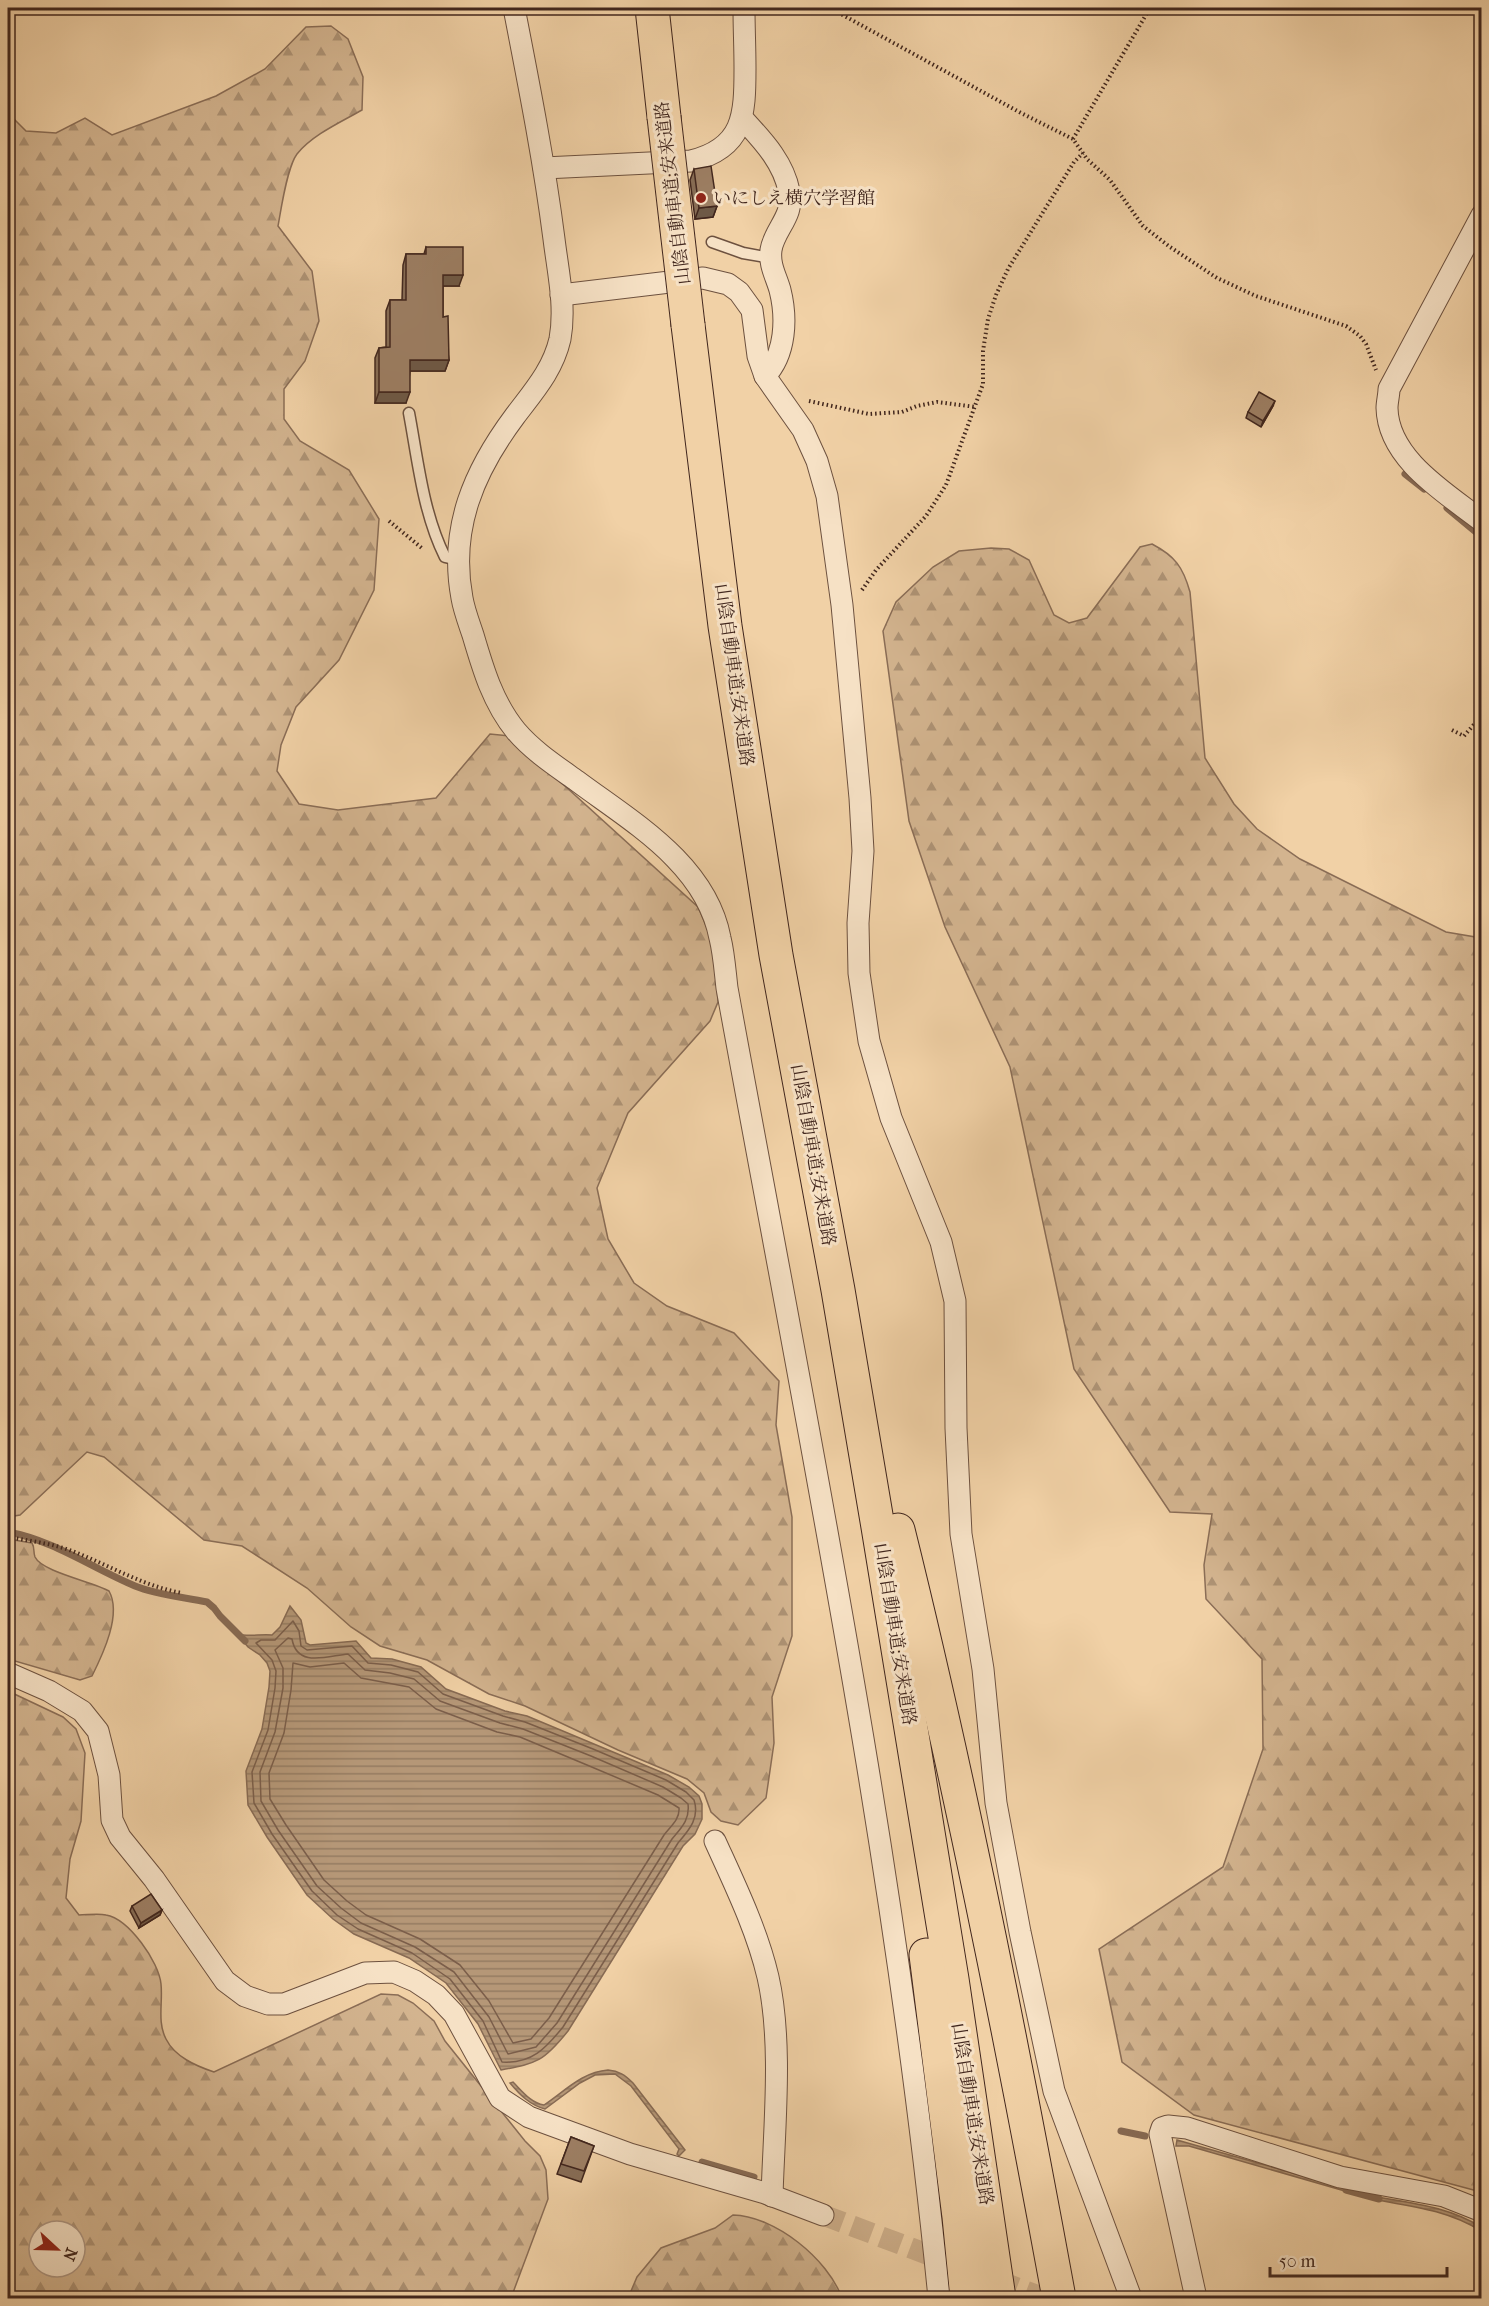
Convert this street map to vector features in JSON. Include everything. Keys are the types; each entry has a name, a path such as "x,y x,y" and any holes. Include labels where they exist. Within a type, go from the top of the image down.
{"highway":[{"name":"山陰自動車道;安来道路","path":"652,8 688,325 731,662 776,955 838,1290 878,1527 950,1967 999,2298"},
{"path":"838,1290 922,1628 966,1824 1059,2298"},
{"path":"878,1527 883,1622 959,2217 967,2298"}],"street":[{"path":"514,8 544,168 563,321 559,343 550,368 495,442 477,477 465,507 452,559 488,687 516,731 549,761 665,847 703,892 720,936 727,988 888,1885 926,2160 939,2298"},
{"path":"544,168 691,160 706,157 719,150 733,137 743,118 745,100 744,8"},
{"path":"743,118 778,161 790,192 787,218 773,240 771,258 771,265 780,290 783,335 780,352 774,366 765,376"},
{"path":"1482,215 1389,389 1387,409 1393,433 1405,455 1439,488 1482,521"},
{"path":"561,296 703,278 728,284 743,296 752,310 758,356 765,376 803,430 817,461 827,496 842,605 862,840 858,923 859,973 869,1041 891,1118 941,1242 955,1302 956,1428 961,1534 983,1669 996,1803 1020,1932 1054,2091 1131,2298"},
{"path":"8,1673 50,1691 82,1710 98,1731 109,1775 112,1820 120,1838 154,1878 225,1982 245,1996 268,2004 284,2004 365,1973 393,1972 415,1981 454,2014 500,2098 529,2117 630,2154 772,2196 823,2215"},
{"path":"715,1841 746,1909 768,1977 776,2032 772,2196"},
{"path":"1196,2298 1160,2134 1162,2128 1168,2126 1187,2128 1340,2177 1444,2196 1482,2211"}],"lane":[{"path":"712,242 743,253 771,258"},
{"path":"409,413 425,500 439,545 452,559"}],"path":[{"path":"830,8 1073,139 1083,153 1110,180 1143,226 1217,278 1256,296 1346,326 1360,336 1366,344 1377,372 1389,389"},
{"path":"1073,139 1150,8"},
{"path":"842,605 854,602 876,570 926,516 952,472 983,384 982,351 988,319 996,295 1008,269 1074,162 1083,153"},
{"path":"782,399 813,401 869,414 902,412 937,402 976,406"},
{"path":"389,521 422,549 452,559"},
{"path":"1452,730 1464,736 1482,715"},
{"path":"8,1537 51,1544 73,1551 147,1584 182,1593"}],"green space":[{"path":"331,26 348,39 363,77 362,110 327,129 303,147 293,160 287,178 278,226 312,271 319,321 305,361 284,389 284,419 300,441 349,470 379,519 374,590 339,660 296,707 281,745 277,771 299,804 338,810 436,798 490,734 510,736 698,907 714,944 718,1002 710,1021 628,1113 597,1188 608,1239 634,1283 667,1306 734,1333 779,1381 776,1425 792,1517 792,1636 772,1697 774,1743 766,1798 738,1825 721,1821 711,1812 704,1793 687,1779 618,1750 525,1706 489,1694 427,1660 380,1646 351,1627 307,1588 242,1546 204,1540 104,1457 87,1452 20,1515 8,1517 8,113 26,131 56,133 85,118 112,135 216,96 265,69 306,27"},
{"path":"1152,544 1167,553 1177,563 1190,592 1205,758 1234,804 1257,829 1300,859 1446,932 1481,938 1481,2192 1194,2115 1122,2062 1099,1949 1223,1867 1263,1749 1262,1659 1206,1599 1204,1565 1212,1514 1170,1512 1074,1369 1010,1067 945,927 909,821 883,631 896,602 933,567 959,551 1009,549 1029,560 1054,615 1069,623 1087,618 1140,547"},
{"path":"8,1539 32,1543 35,1557 47,1567 109,1591 113,1611 110,1634 92,1676 80,1680 8,1659"},
{"path":"8,1691 63,1717 76,1729 85,1753 81,1821 70,1859 66,1898 79,1915 103,1914 124,1924 149,1954 155,1964 161,1984 163,2032 170,2045 180,2056 214,2072 381,1994 398,1995 413,2003 434,2021 445,2041 525,2141 540,2156 546,2170 548,2199 511,2298 8,2298"},
{"path":"733,2215 749,2217 766,2223 798,2242 825,2269 842,2298 628,2298 637,2277 661,2248 715,2228"}],"water":[{"path":"290,1606 301,1620 306,1643 310,1645 356,1641 371,1658 392,1659 421,1667 446,1689 505,1711 527,1716 668,1775 689,1787 699,1796 702,1804 702,1819 695,1834 683,1846 568,2031 553,2049 539,2059 501,2070 478,2024 446,1983 409,1958 354,1934 333,1919 307,1895 248,1805 246,1771 262,1729 270,1671 260,1655 248,1647 237,1634 272,1635 280,1627"},
{"path":"608,2070 622,2074 633,2083 685,2150 679,2156 677,2154 679,2149 631,2086 615,2074 595,2075 580,2083 545,2109 526,2099 510,2083 513,2082 531,2099 544,2105 582,2078"},
{"path":"1177,2140 1353,2190 1352,2193 1189,2146 1176,2146"},
{"path":"1372,2196 1414,2203 1455,2214 1481,2227 1481,2231 1442,2213 1372,2199"}],"building":[{"path":"711,166 717,206 699,208 694,169"},
{"path":"426,247 463,247 463,275 443,275 443,317 448,316 449,360 410,360 410,392 379,392 379,348 390,347 390,300 406,300 406,254 426,254"},
{"path":"1259,392 1275,401 1263,421 1248,412"},
{"path":"151,1894 162,1910 141,1923 132,1906"},
{"path":"571,2137 594,2146 584,2171 561,2164"}],"waterway":[{"path":"1405,474 1424,489"},
{"path":"1447,508 1482,537"},
{"path":"8,1532 41,1541 143,1589 207,1602 245,1641"},
{"path":"1121,2131 1145,2136"},
{"path":"702,2162 754,2177"},
{"path":"1346,2190 1379,2199"}],"tunnel":[{"path":"823,2215 1044,2298"}],"place":[{"name":"いにしえ横穴学習館","path":"701,198"}]}
